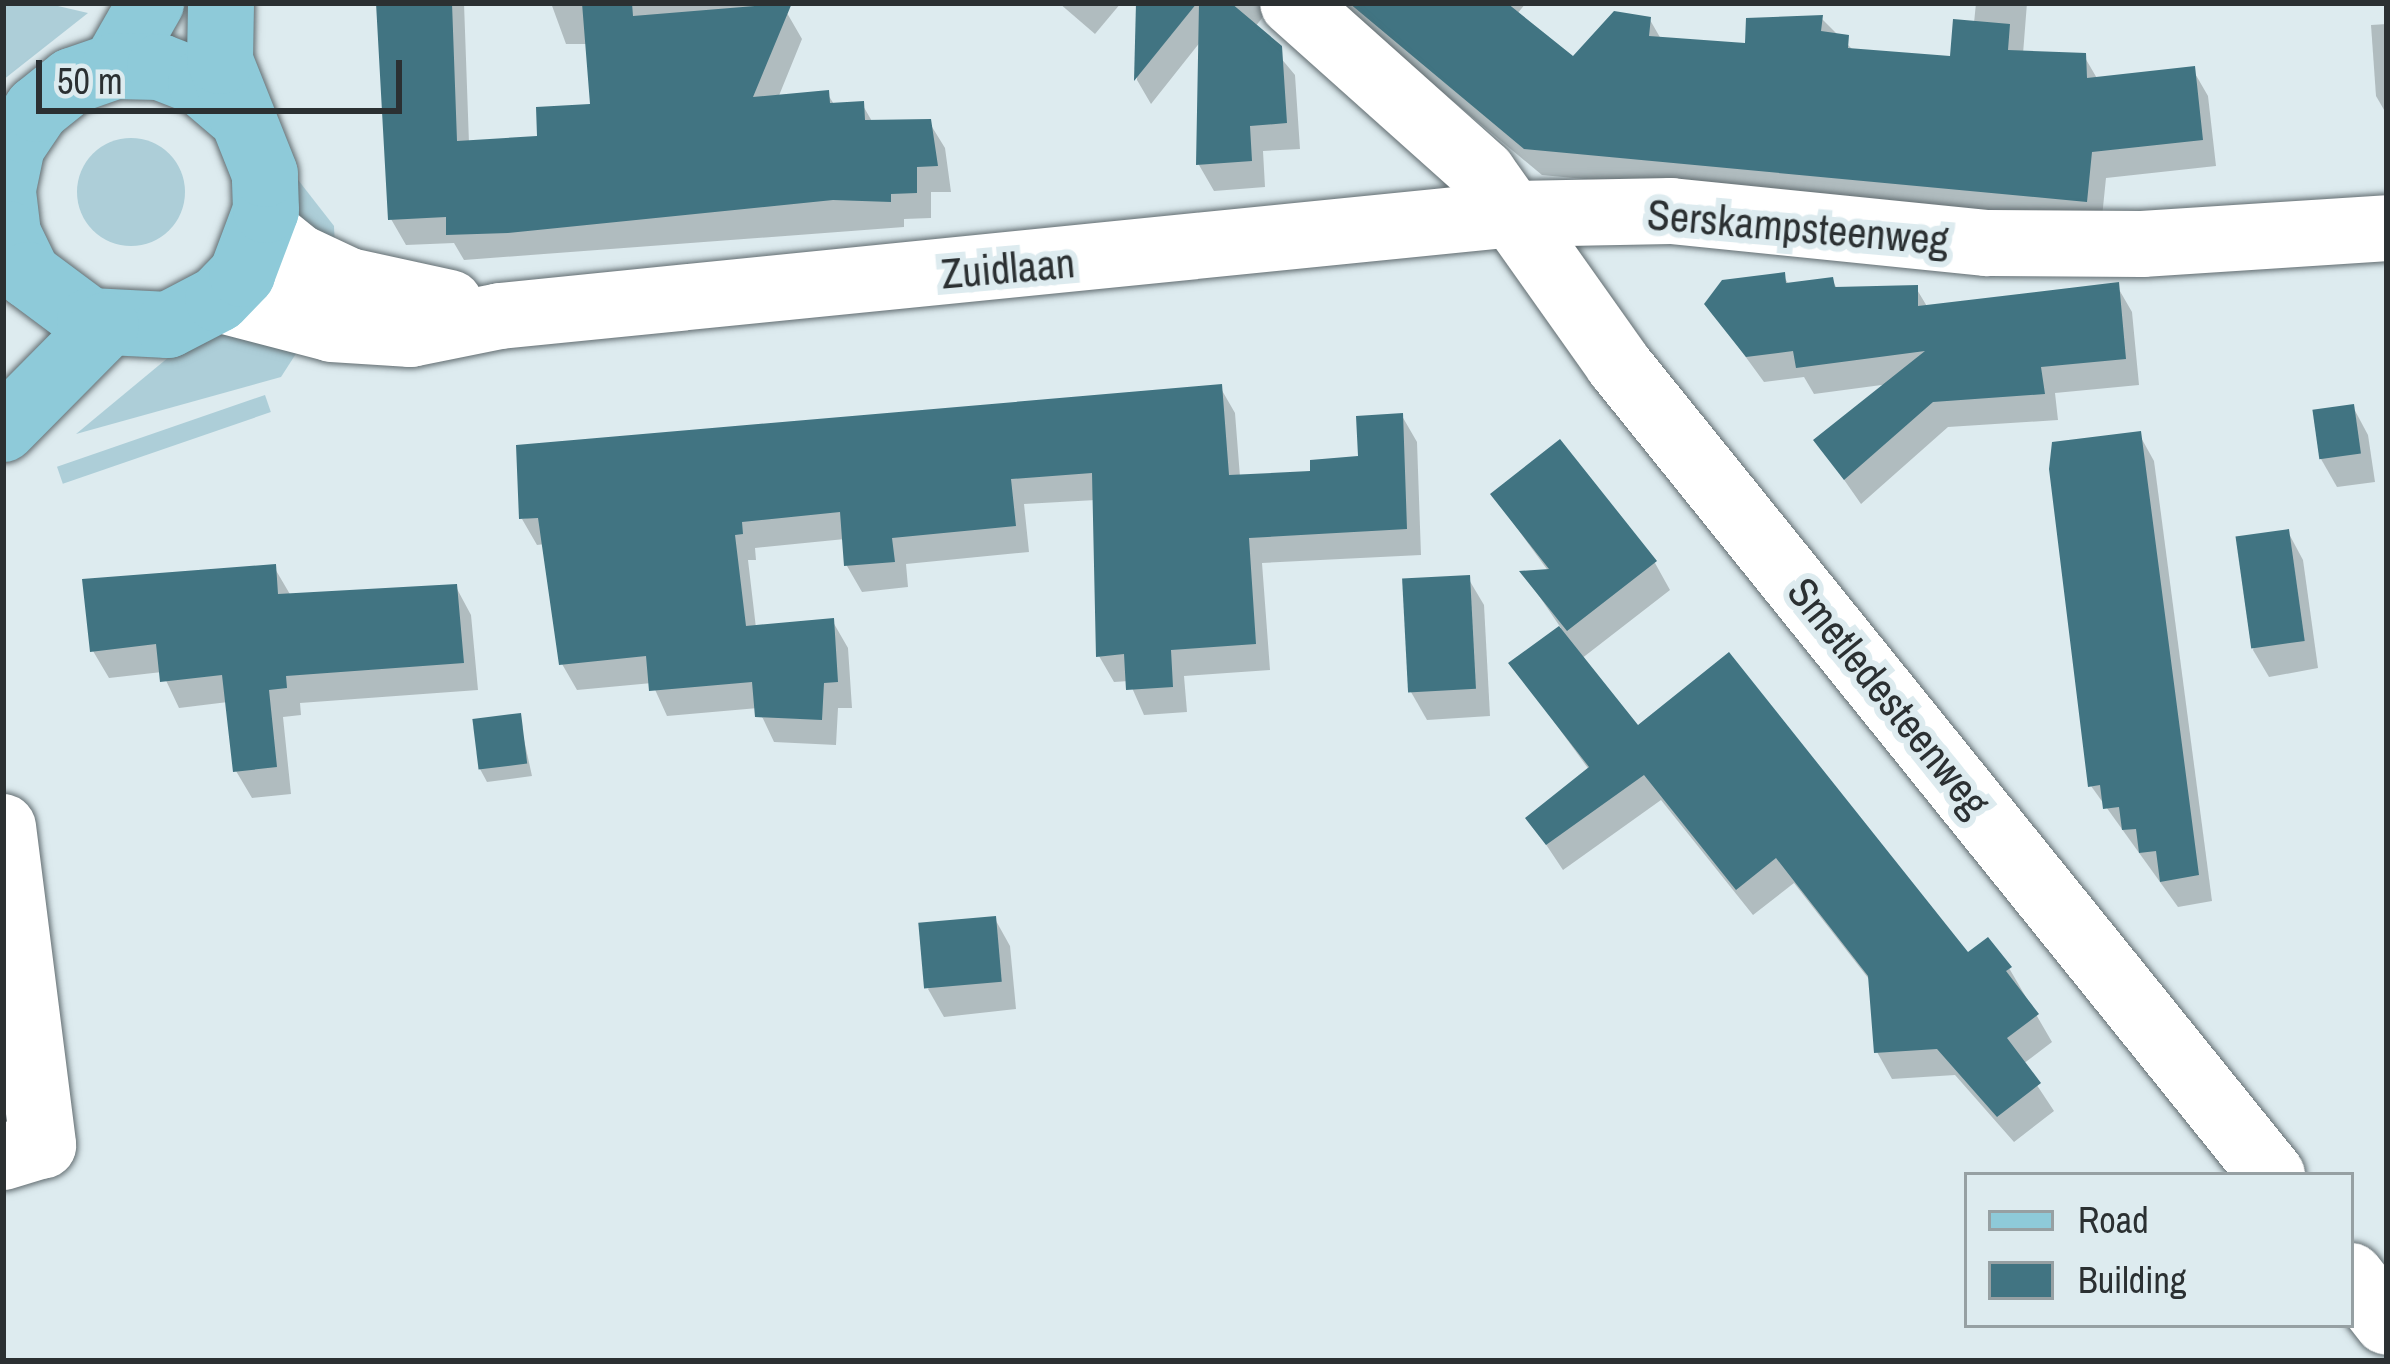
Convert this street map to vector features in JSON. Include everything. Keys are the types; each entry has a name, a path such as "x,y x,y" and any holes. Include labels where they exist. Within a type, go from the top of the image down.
{"main road":[{"path":"115,66 151,3"},
{"path":"7,209 56,303 106,325 168,325 218,299 242,274 262,228 265,174 236,112 220,61 221,3"},
{"path":"3,327 13,146 37,109 72,81 115,66 160,67 201,83 236,112"},
{"path":"3,429 106,325"}],"street":[{"path":"1293,3 1474,164 1515,214"},
{"name":"Serskampsteenweg","path":"1515,214 1671,211 2035,244 2387,228"},
{"name":"Zuidlaan","path":"218,299 332,329 411,334 500,316 1515,214"},
{"name":"Smetledesteenweg","path":"1515,214 1618,364 2270,1172"},
{"name":"Zuidlaan","path":"262,228 298,257 349,281 500,316"},
{"path":"3,826 23,1151"},
{"path":"2354,1280 2387,1322"}],"shaded area":[{"path":"3,3 45,3 88,13 3,80"},
{"path":"131,138 152,142 169,154 181,171 185,192 181,213 169,230 152,242 131,246 110,242 93,230 81,213 77,192 81,171 93,154 110,142"},
{"path":"295,176 334,226 335,249 296,214"},
{"path":"220,329 299,349 281,377 76,434 193,337"},
{"path":"265,395 271,412 63,484 57,467"}],"building":[{"path":"376,3 452,3 457,141 537,136 536,107 590,104 582,3 632,3 633,16 792,3 753,97 829,90 830,103 864,101 865,120 931,119 938,166 917,167 917,193 891,194 891,202 833,200 508,233 446,235 446,217 388,220"},
{"path":"1136,3 1197,3 1134,81"},
{"path":"1199,3 1231,3 1282,46 1287,123 1250,126 1252,161 1196,165"},
{"path":"1349,3 1507,3 1573,56 1614,11 1651,17 1649,36 1745,43 1746,18 1823,15 1821,31 1849,35 1848,48 1950,56 1953,19 2010,24 2008,50 2086,53 2087,78 2195,66 2203,140 2092,152 2087,202 1524,149"},
{"path":"1785,272 1786,283 1833,277 1835,287 1918,285 1918,306 2119,282 2126,359 2041,367 2045,394 1933,402 1844,480 1813,440 1925,351 1796,368 1793,351 1746,357 1704,304 1722,280"},
{"path":"1222,384 1229,475 1310,471 1310,460 1358,456 1356,416 1403,413 1407,529 1249,538 1256,644 1171,650 1173,687 1126,690 1124,654 1096,657 1092,473 1011,479 1016,526 892,538 895,562 844,566 840,512 742,522 743,534 735,535 746,626 834,618 838,682 824,683 822,720 755,717 752,682 649,691 646,656 559,665 538,518 519,519 516,445"},
{"path":"2354,404 2361,454 2319,459 2312,410"},
{"path":"2141,431 2199,875 2160,882 2156,851 2139,853 2136,829 2122,830 2119,807 2103,809 2100,785 2088,787 2049,469 2052,442"},
{"path":"1560,439 1657,561 1567,631 1519,571 1549,569 1490,494"},
{"path":"2289,529 2305,641 2251,648 2236,537"},
{"path":"276,564 278,594 457,584 464,663 286,676 287,688 269,690 277,767 233,772 222,675 160,682 156,644 90,652 82,579"},
{"path":"1470,575 1476,689 1408,692 1402,579"},
{"path":"1559,626 1638,725 1729,652 1968,952 1988,937 2012,967 2006,971 2039,1014 2007,1038 2041,1083 1997,1117 1937,1049 1874,1053 1868,976 1776,858 1736,890 1644,775 1546,845 1525,818 1589,767 1508,663"},
{"path":"521,713 527,764 479,770 472,719"},
{"path":"996,916 1002,982 924,989 918,923"}]}
